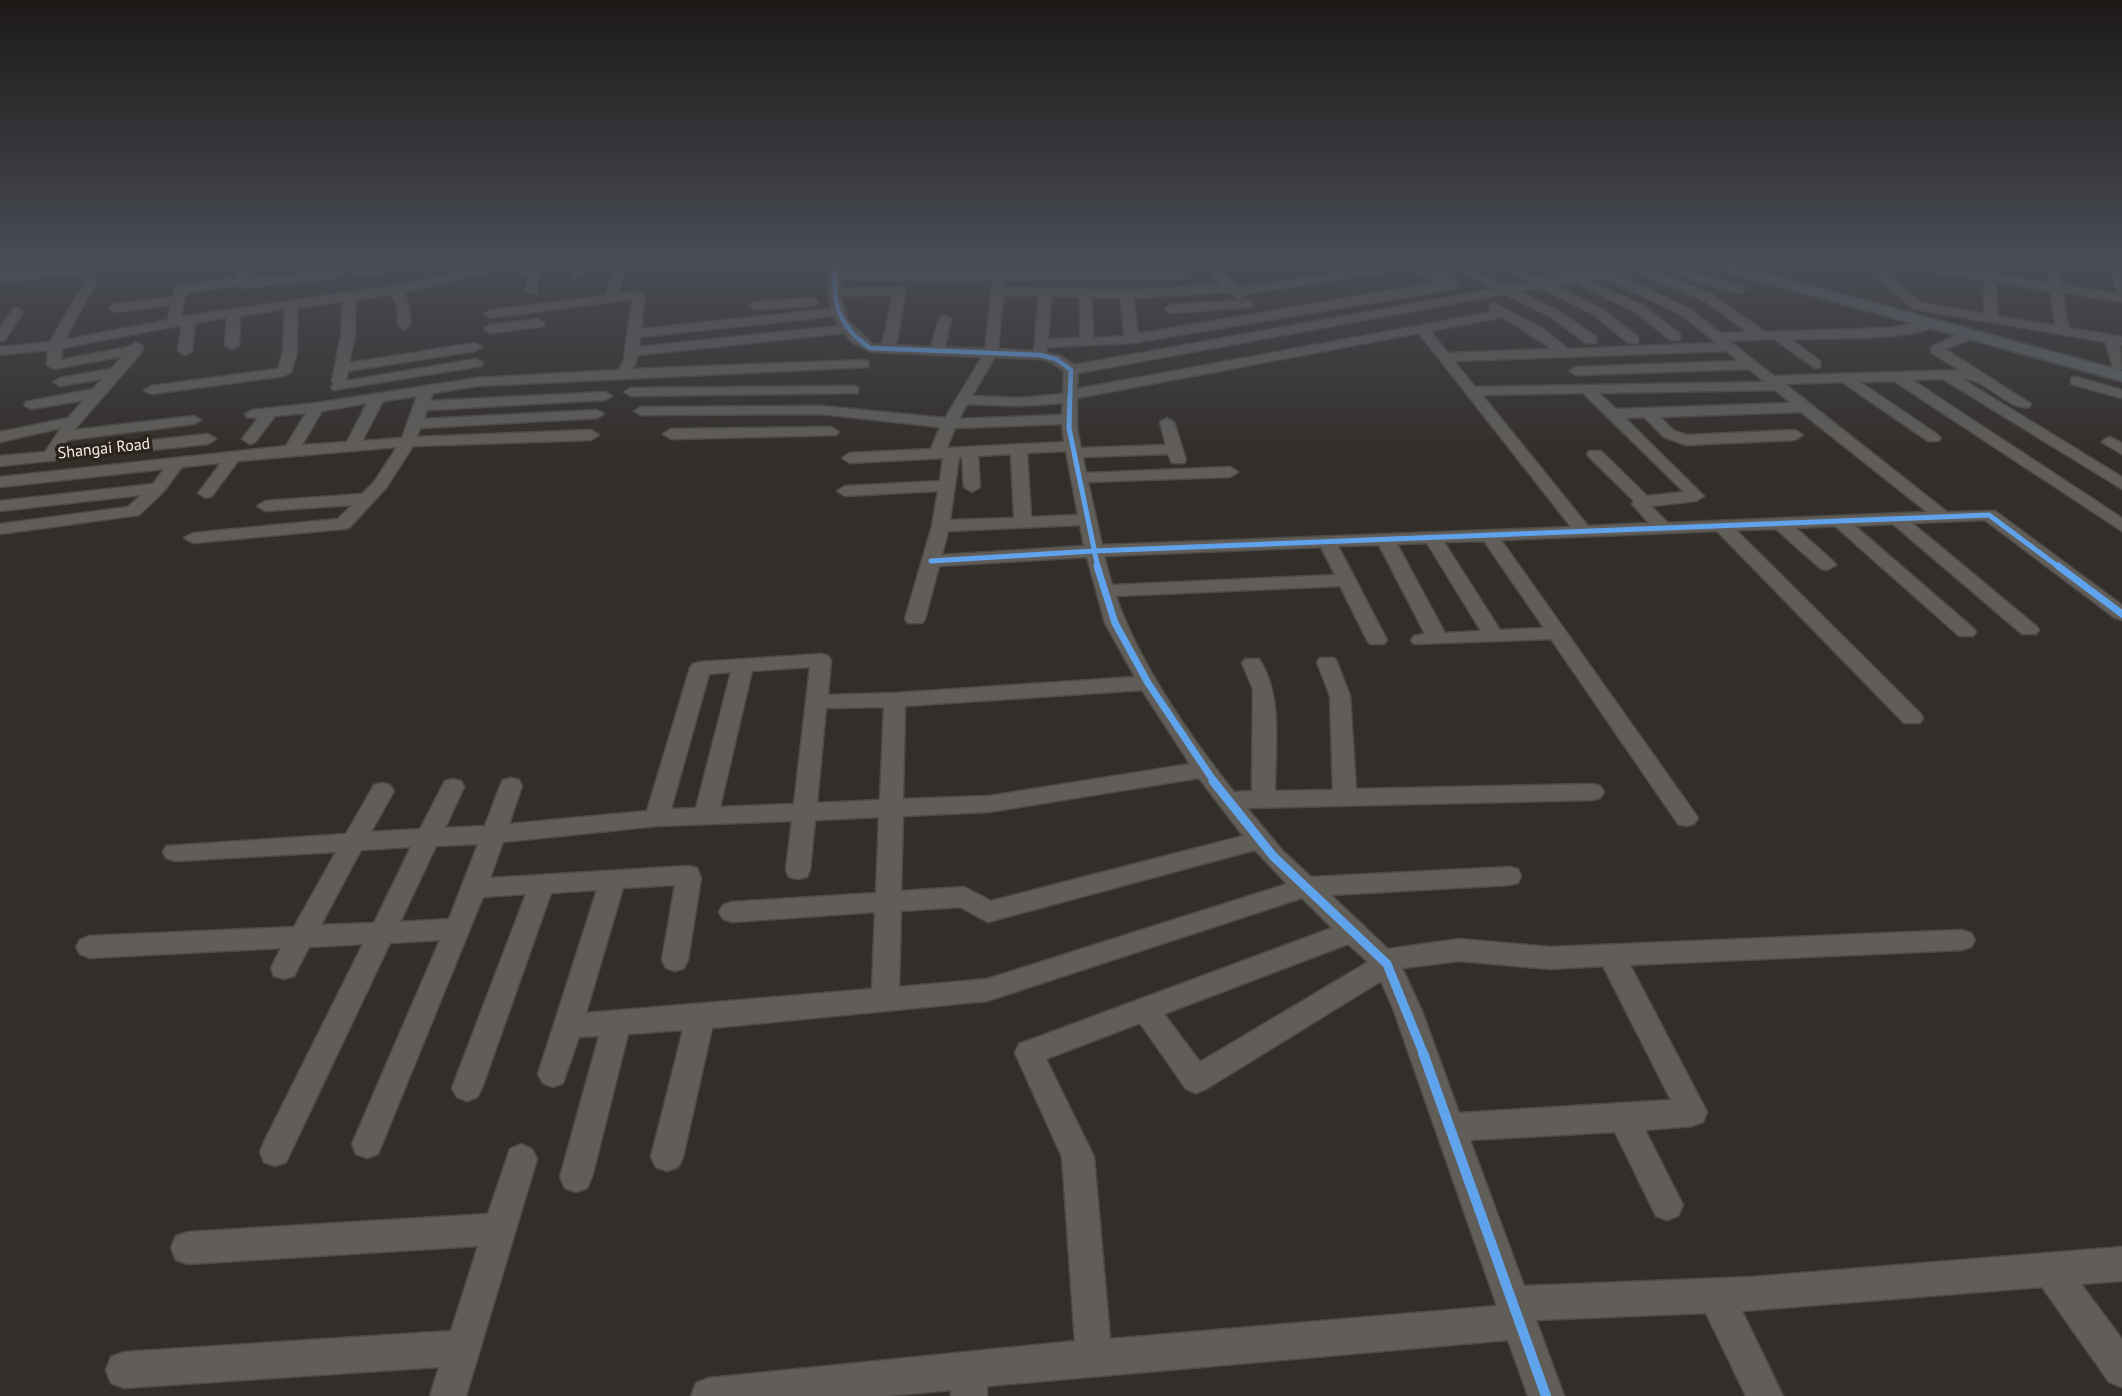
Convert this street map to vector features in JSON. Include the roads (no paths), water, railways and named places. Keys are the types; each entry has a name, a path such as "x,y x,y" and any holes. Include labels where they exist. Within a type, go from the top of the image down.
{"main road":[{"path":"1958,326 1969,335 1997,333"},
{"path":"1982,326 2121,371"}],"street":[{"path":"65,326 55,345 54,365 136,350"},
{"path":"0,351 55,345 157,326"},
{"path":"184,351 188,326"},
{"path":"221,381 230,349 233,326"},
{"path":"151,390 284,372 293,326"},
{"path":"336,403 349,326"},
{"path":"490,329 510,326"},
{"path":"0,482 234,456 408,442 589,441 605,396 631,352 634,326"},
{"path":"633,334 664,326"},
{"path":"888,350 893,326"},
{"path":"937,351 943,326"},
{"path":"915,619 941,526 953,453 949,423 990,353 993,326"},
{"path":"1041,349 1043,326"},
{"path":"1087,326 1087,342"},
{"path":"1130,326 1132,339"},
{"path":"1171,326 1171,332"},
{"path":"631,352 846,329 856,340 870,348 990,353 1132,339 1206,326"},
{"path":"1041,349 1071,370 1312,326"},
{"path":"963,400 1019,402 1070,396 1432,326"},
{"path":"1528,326 1565,353"},
{"path":"1572,326 1638,390 1669,434 1686,440 1795,435"},
{"path":"1616,326 1633,340"},
{"path":"1661,326 1675,337"},
{"path":"1705,326 1943,517"},
{"path":"1753,326 1815,364"},
{"path":"1718,337 1890,332 1897,326"},
{"path":"1996,326 1997,333 2059,331 2117,340 2121,371"},
{"path":"2059,326 2060,348"},
{"path":"1422,328 1583,531"},
{"path":"50,455 73,421 136,350 136,330"},
{"path":"1969,335 1938,347 1937,350 2024,404"},
{"path":"1444,357 1565,353 1594,346 1730,347"},
{"path":"342,368 475,347"},
{"path":"825,447 844,412 870,348"},
{"path":"338,387 476,363"},
{"path":"262,413 477,382 620,373 863,364"},
{"path":"1576,371 1753,365"},
{"path":"171,387 180,368"},
{"path":"1071,370 1070,419 1075,459 1094,551 1115,623 1148,683 1228,800 1273,856 1385,962 1408,1011 1546,1396"},
{"path":"60,382 115,373"},
{"path":"1946,374 2122,484"},
{"path":"1472,391 1638,390 1845,378 1975,374"},
{"path":"1896,376 2122,526"},
{"path":"1845,378 1933,438"},
{"path":"2076,381 2122,394"},
{"path":"193,538 335,527 348,521 394,466 408,442 428,389"},
{"path":"631,393 853,390"},
{"path":"1588,390 1696,496 1643,501 1595,454"},
{"path":"31,405 97,393"},
{"path":"250,439 273,396"},
{"path":"421,406 605,396"},
{"path":"352,446 378,397"},
{"path":"291,451 317,407"},
{"path":"1614,414 1805,407"},
{"path":"641,411 844,412 949,423 991,424 1070,419"},
{"path":"415,424 597,414"},
{"path":"64,436 194,420"},
{"path":"0,437 73,421"},
{"path":"1167,422 1182,474"},
{"path":"671,434 831,432"},
{"name":"Shangai Road","path":"0,461 208,439"},
{"path":"1019,449 1023,522"},
{"path":"850,458 1019,449 1182,474 1230,472"},
{"path":"1075,459 1174,449"},
{"path":"953,453 972,487"},
{"path":"206,493 234,456"},
{"path":"0,529 133,511 158,488 177,462"},
{"path":"845,491 947,486"},
{"path":"0,506 158,488"},
{"path":"265,506 367,499"},
{"path":"1643,501 1640,504 1663,528"},
{"path":"931,561 1094,551 1992,517 2122,614"},
{"path":"1897,519 2029,630"},
{"path":"941,526 1087,520"},
{"path":"1839,521 1966,632"},
{"path":"1780,523 1827,565"},
{"path":"1723,526 1912,718"},
{"path":"1489,535 1686,818"},
{"path":"1433,538 1494,636"},
{"path":"1385,539 1429,640 1557,633"},
{"path":"1326,542 1377,640"},
{"path":"1104,592 1346,580"},
{"path":"657,818 700,668 821,660 798,870"},
{"path":"1327,662 1340,696 1345,797"},
{"path":"1252,663 1263,689 1264,799"},
{"path":"706,817 743,665"},
{"path":"816,702 895,700 1148,683"},
{"path":"885,999 895,700"},
{"path":"175,852 494,834 657,818 989,804 1205,769"},
{"path":"367,1144 458,929 511,786"},
{"path":"275,1152 453,788"},
{"path":"284,968 382,791"},
{"path":"1228,800 1592,792"},
{"path":"732,912 964,897 988,912 1261,840"},
{"path":"474,888 688,875 675,960"},
{"path":"568,1026 700,1017 987,990 1307,887 1509,876"},
{"path":"553,1074 613,879"},
{"path":"467,1088 542,884"},
{"path":"89,947 458,929"},
{"path":"1094,1358 1078,1157 1029,1053 1353,931"},
{"path":"1145,1009 1196,1080 1385,962 1459,950 1550,958 1962,940"},
{"path":"1450,1127 1692,1112 1611,955"},
{"path":"667,1157 700,1017"},
{"path":"576,1177 617,1022"},
{"path":"1623,1118 1667,1205"},
{"path":"449,1396 521,1159"},
{"path":"188,1248 498,1228"},
{"path":"709,1396 969,1384 1094,1358 1516,1313 2122,1264"},
{"path":"2049,1269 2122,1369"},
{"path":"1715,1296 1765,1396"},
{"path":"124,1370 463,1348"}]}
